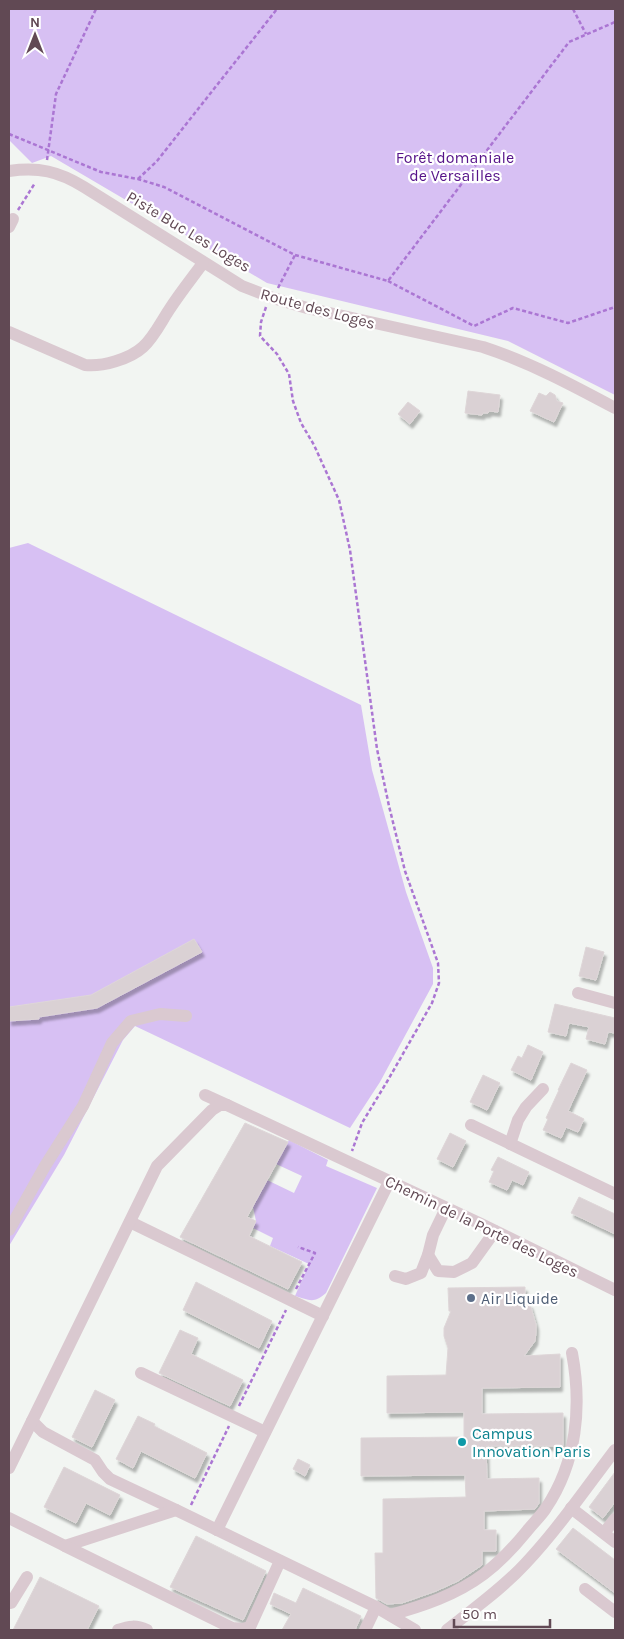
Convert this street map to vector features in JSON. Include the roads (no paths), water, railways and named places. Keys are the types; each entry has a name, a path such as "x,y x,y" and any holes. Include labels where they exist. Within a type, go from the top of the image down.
{"street":[{"name":"Route des Loges","path":"9,171 25,169 44,170 61,174 242,286 306,308 482,347 511,356 550,373 615,408"},
{"path":"9,332 85,365 105,364 132,355 142,348 150,338 182,290 203,263"},
{"path":"578,993 615,1003"},
{"path":"9,1230 45,1166 83,1106 112,1043 131,1021 160,1014 186,1016"},
{"path":"510,1144 518,1120 526,1107 543,1089"},
{"name":"Chemin de la Porte des Loges","path":"205,1095 495,1231 615,1290"},
{"path":"9,1468 157,1166 212,1110 220,1105 227,1105"},
{"path":"471,1125 615,1194"},
{"path":"217,1530 389,1182"},
{"path":"395,1276 406,1279 421,1273 433,1235 446,1208"},
{"path":"130,1222 323,1316"},
{"path":"428,1255 438,1271 454,1272 472,1263 495,1231"},
{"path":"390,1615 420,1607 449,1595 483,1575 516,1544 546,1508 560,1484 576,1425 578,1394 572,1354"},
{"path":"141,1373 266,1432"},
{"path":"32,1421 42,1432 95,1460 110,1479 376,1607 415,1630"},
{"path":"447,1630 483,1602 524,1565 615,1450"},
{"path":"571,1508 615,1542"},
{"path":"65,1546 181,1513"},
{"path":"9,1518 232,1628 242,1629 250,1626 280,1560"},
{"path":"604,1533 615,1520"},
{"path":"9,1603 11,1604 27,1577"},
{"path":"585,1589 615,1612"},
{"path":"365,1630 376,1607"},
{"path":"118,1630 128,1626 136,1626 147,1630"}],"place":[{"name":"Air Liquide","path":"471,1298"},
{"name":"Campus Innovation Paris","path":"462,1442"}],"park label":[{"name":"Forêt domaniale de Versailles","path":"455,166"}]}
